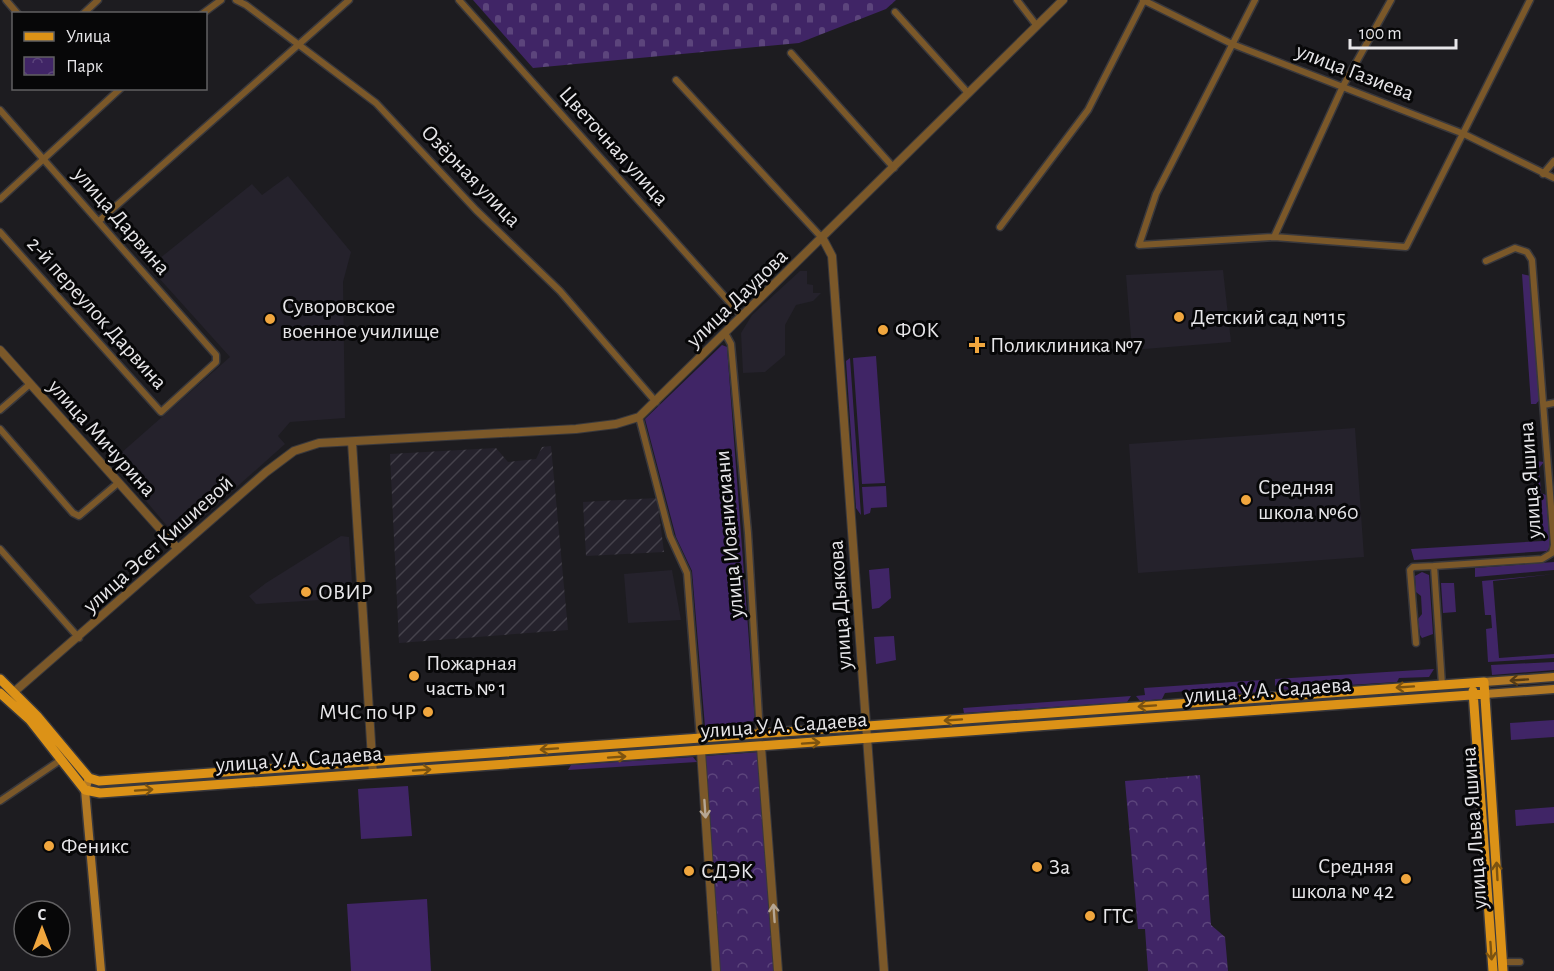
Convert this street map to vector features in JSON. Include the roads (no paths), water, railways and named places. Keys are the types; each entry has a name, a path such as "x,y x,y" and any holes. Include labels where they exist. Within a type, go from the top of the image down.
{"main road":[{"path":"1484,682 1554,677"},
{"path":"0,679 89,778 86,790 101,971"},
{"name":"улица У.А. Садаева","path":"89,778 99,781 1484,682"},
{"name":"улица Льва Яшина","path":"1484,682 1503,966"},
{"name":"улица Льва Яшина","path":"1472,683 1493,971"},
{"path":"1485,694 1554,690"},
{"name":"улица Эсет Кишиевой","path":"2,697 14,692"},
{"name":"улица У.А. Садаева","path":"86,790 100,793 1485,694"},
{"path":"2,697 30,720 86,790"}],"street":[{"path":"6,0 16,12"},
{"path":"85,12 98,0"},
{"path":"205,12 221,0"},
{"name":"Озёрная улица","path":"236,0 246,4 376,103 476,210 561,291 657,403"},
{"path":"99,221 349,0"},
{"name":"Цветочная улица","path":"459,0 742,316"},
{"path":"1017,0 1036,26"},
{"name":"улица Даудова","path":"352,442 576,429 616,424 639,417 657,403 742,316 823,239 1063,0"},
{"path":"1000,227 1088,110 1143,0"},
{"name":"улица Газиева","path":"1143,0 1232,44 1464,134 1554,178"},
{"path":"1255,0 1156,194 1138,245 1274,237 1406,246 1530,0"},
{"path":"1274,237 1343,87 1391,0"},
{"path":"895,12 968,93"},
{"path":"792,53 894,168"},
{"path":"676,80 823,239"},
{"path":"0,199 119,90"},
{"name":"улица Дарвина","path":"0,110 216,356"},
{"path":"1543,174 1554,161"},
{"name":"2-й переулок Дарвина","path":"0,232 160,412 216,362 216,356"},
{"name":"улица Дьякова","path":"823,239 832,256 884,971"},
{"name":"улица Яшина","path":"1434,566 1542,559 1552,553 1554,545 1532,260 1527,252 1515,248 1486,261"},
{"name":"улица Иоанисиани","path":"725,333 731,344 748,533 760,734"},
{"name":"улица Мичурина","path":"0,350 178,549"},
{"path":"0,410 30,384"},
{"path":"1544,405 1554,403"},
{"name":"улица Иоанисиани","path":"639,417 670,536 687,573 700,739"},
{"path":"0,429 73,513 79,516 118,483"},
{"path":"352,442 373,774"},
{"name":"улица Эсет Кишиевой","path":"14,692 80,638 178,549 294,451 319,443 352,442"},
{"path":"0,549 80,638"},
{"path":"1416,643 1410,570 1413,567 1434,566 1442,685"},
{"path":"761,747 778,971"},
{"path":"701,751 716,971"},
{"path":"0,801 62,759"},
{"path":"1503,966 1520,962"}],"place":[{"name":"Детский сад №115","path":"1179,317"},
{"name":"Суворовское военное училище","path":"270,319"},
{"name":"ФОК","path":"883,330"},
{"name":"Поликлиника №7","path":"977,345"},
{"name":"Средняя школа №60","path":"1246,500"},
{"name":"ОВИР","path":"306,592"},
{"name":"Пожарная часть № 1","path":"414,676"},
{"name":"МЧС по ЧР","path":"428,712"},
{"name":"Феникс","path":"49,846"},
{"name":"За","path":"1037,867"},
{"name":"СДЭК","path":"689,871"},
{"name":"Средняя школа № 42","path":"1406,879"},
{"name":"ГТС","path":"1090,916"}]}
